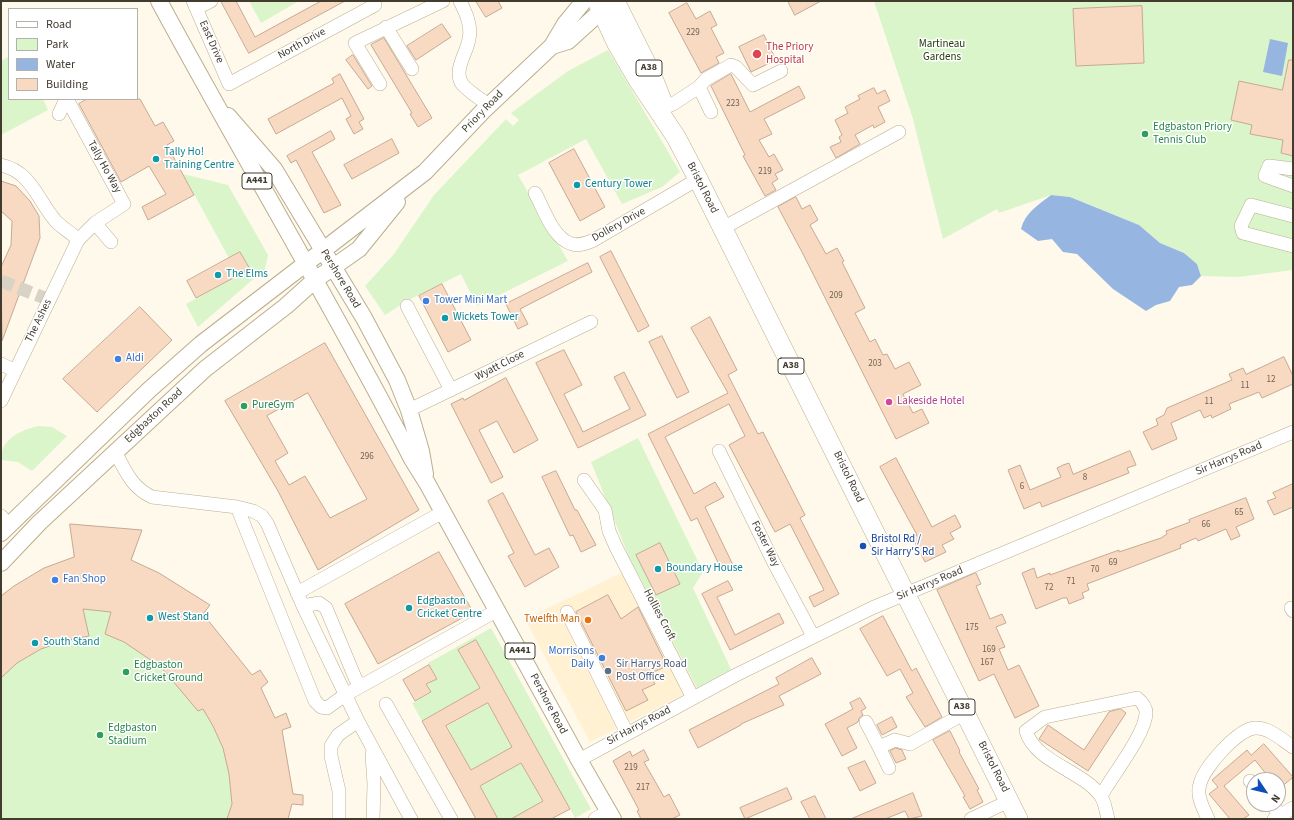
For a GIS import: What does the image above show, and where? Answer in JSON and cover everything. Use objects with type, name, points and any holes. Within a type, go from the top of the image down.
[{"type":"highway","name":"Bristol Road","points":[[607,4],[651,73],[676,137],[784,354],[845,471],[898,597],[965,712],[1018,819]]},
{"type":"highway","name":"Bristol Road","points":[[607,4],[617,44],[638,80],[676,137]]},
{"type":"main road","name":"Pershore Road","points":[[160,1],[211,98],[315,280],[412,460],[427,483],[579,760],[611,815]]},
{"type":"main road","name":"Priory Road","points":[[315,280],[359,249],[416,179],[489,105],[552,46],[565,24],[584,1]]},
{"type":"main road","name":"Priory Road","points":[[552,46],[568,41],[607,4]]},
{"type":"main road","name":"Pershore Road","points":[[211,98],[274,168],[334,268],[393,373],[409,410],[421,451],[427,483]]},
{"type":"main road","name":"Priory Road","points":[[305,263],[416,179]]},
{"type":"main road","name":"Edgbaston Road","points":[[4,525],[201,344],[305,263]]},
{"type":"main road","name":"Edgbaston Road","points":[[1,563],[24,538],[205,369],[286,306],[315,280]]},
{"type":"main road","points":[[99,437],[115,452]]},
{"type":"main road","points":[[4,525],[24,538]]},
{"type":"street","points":[[195,5],[211,1]]},
{"type":"street","points":[[380,84],[355,43],[443,1]]},
{"type":"street","points":[[460,1],[469,21],[470,39],[460,68],[459,76],[462,83],[468,89],[489,105]]},
{"type":"street","name":"North Drive","points":[[229,84],[374,3]]},
{"type":"street","name":"East Drive","points":[[195,5],[229,84]]},
{"type":"street","points":[[386,27],[412,69]]},
{"type":"street","points":[[664,107],[673,104],[699,87],[706,79],[731,65],[736,67],[753,85],[781,71]]},
{"type":"street","points":[[699,87],[711,112]]},
{"type":"street","points":[[59,114],[66,100]]},
{"type":"street","name":"Tally Ho Way","points":[[67,100],[124,204],[95,223]]},
{"type":"street","points":[[722,228],[899,132]]},
{"type":"street","points":[[1,165],[13,167],[32,185],[55,220],[70,231],[78,240]]},
{"type":"street","points":[[1293,169],[1269,166],[1265,176],[1293,186]]},
{"type":"street","name":"Dollery Drive","points":[[535,193],[557,233],[569,242],[574,244],[584,244],[594,240],[698,179]]},
{"type":"street","points":[[1293,216],[1251,204],[1241,226],[1243,233],[1293,246]]},
{"type":"street","points":[[95,223],[112,242]]},
{"type":"street","name":"The Ashes","points":[[1,401],[14,370],[78,240],[95,223]]},
{"type":"street","points":[[407,306],[452,390]]},
{"type":"street","name":"Wyatt Close","points":[[409,410],[591,322]]},
{"type":"street","points":[[1,364],[14,370]]},
{"type":"street","name":"Sir Harrys Road","points":[[579,760],[627,733],[813,636],[898,597],[1293,432]]},
{"type":"street","name":"Foster Way","points":[[719,451],[813,636]]},
{"type":"street","points":[[115,452],[132,482],[140,492],[152,497],[237,507],[253,511],[262,516],[267,523],[344,695],[372,750],[411,819]]},
{"type":"street","points":[[584,480],[606,510],[609,531],[615,545],[697,696]]},
{"type":"street","points":[[237,507],[315,701],[321,707],[327,708],[344,695],[498,610]]},
{"type":"street","points":[[297,592],[384,538],[443,512]]},
{"type":"street","name":"Hollies Croft","points":[[626,559],[638,574],[697,696]]},
{"type":"street","points":[[303,606],[318,603],[326,608],[356,680],[361,686]]},
{"type":"street","points":[[1293,608],[1291,608],[1293,611]]},
{"type":"street","points":[[567,612],[627,733]]},
{"type":"street","points":[[1101,796],[1142,728],[1146,713],[1144,704],[1137,698],[1044,717],[1026,731],[1029,741],[1038,750],[1084,780],[1101,796],[1108,819]]},
{"type":"street","points":[[386,704],[451,819]]},
{"type":"street","points":[[879,747],[895,740],[910,744],[965,712]]},
{"type":"street","points":[[339,819],[339,791],[331,756],[331,746],[338,735],[358,721]]},
{"type":"street","points":[[866,722],[889,768]]},
{"type":"street","points":[[1208,819],[1199,797],[1200,783],[1221,750],[1238,736],[1254,728],[1264,729],[1293,747]]},
{"type":"street","points":[[372,750],[374,784],[373,818]]},
{"type":"street","points":[[971,819],[1010,802]]},
{"type":"street","points":[[1279,818],[1293,808]]},
{"type":"street","points":[[595,819],[611,815]]},
{"type":"shaded area","points":[[634,567],[697,688],[590,742],[525,619]]},
{"type":"green space","points":[[249,1],[299,1],[261,23]]},
{"type":"green space","name":"Edgbaston Priory Tennis Club","points":[[874,1],[1293,1],[1293,270],[1239,277],[1201,276],[1197,264],[1184,253],[1160,243],[1139,225],[1070,197],[1051,195],[999,213],[997,209],[943,239],[913,119]]},
{"type":"green space","points":[[608,50],[680,172],[662,187],[622,204],[586,139],[518,175],[568,261],[477,306],[461,274],[407,301],[385,315],[365,286],[394,254],[434,195],[506,119],[513,126],[519,120],[511,113],[568,71]]},
{"type":"green space","points":[[8,57],[8,100],[43,100],[48,110],[1,135],[1,61]]},
{"type":"green space","points":[[183,174],[228,185],[268,255],[265,269],[198,327],[186,304],[250,269],[240,252],[229,258]]},
{"type":"green space","points":[[38,426],[52,427],[67,436],[32,471],[18,462],[1,460],[4,446],[8,441],[18,433]]},
{"type":"green space","points":[[638,438],[703,572],[693,588],[731,669],[697,688],[629,557],[591,462]]},
{"type":"green space","name":"Edgbaston Cricket Ground","points":[[70,524],[142,530],[132,560],[159,573],[210,605],[203,614],[252,675],[260,670],[268,682],[261,688],[275,718],[286,713],[291,727],[282,730],[293,793],[303,795],[303,805],[292,804],[288,819],[1,819],[1,596],[36,574],[74,557]]},
{"type":"green space","points":[[491,628],[591,809],[575,818],[476,640],[458,650],[480,688],[422,721],[412,703],[431,693],[426,684],[437,679],[428,663]]},
{"type":"green space","points":[[488,703],[512,747],[471,770],[447,726]]},
{"type":"green space","points":[[521,763],[543,801],[511,819],[498,819],[480,786]]},
{"type":"water","points":[[1270,39],[1288,43],[1282,76],[1263,72]]},
{"type":"water","points":[[1051,195],[1070,197],[1139,225],[1160,243],[1184,253],[1197,264],[1201,276],[1192,285],[1179,287],[1170,301],[1156,305],[1146,311],[1113,289],[1077,254],[1063,252],[1052,239],[1038,241],[1021,229],[1029,214]]},
{"type":"building","points":[[221,1],[236,1],[255,37],[321,1],[345,1],[249,53]]},
{"type":"building","points":[[476,1],[498,1],[502,8],[486,17]]},
{"type":"building","points":[[788,1],[821,1],[795,15]]},
{"type":"building","points":[[687,3],[696,19],[710,11],[717,25],[711,28],[724,53],[716,57],[719,63],[701,73],[669,13]]},
{"type":"building","points":[[1142,6],[1144,63],[1076,66],[1073,9]]},
{"type":"building","points":[[442,24],[451,37],[416,60],[407,46]]},
{"type":"building","name":"The Priory Hospital","points":[[764,35],[776,60],[751,72],[739,47]]},
{"type":"building","points":[[384,38],[432,118],[418,127],[410,114],[412,113],[371,45]]},
{"type":"building","points":[[353,55],[372,86],[368,89],[346,60]]},
{"type":"building","points":[[1289,60],[1293,60],[1293,156],[1281,153],[1283,140],[1250,134],[1252,125],[1231,120],[1239,81],[1282,90]]},
{"type":"building","points":[[340,74],[364,119],[359,122],[363,129],[354,134],[346,119],[351,116],[342,98],[276,134],[268,119],[334,83],[332,79]]},
{"type":"building","points":[[731,74],[750,112],[799,86],[805,98],[764,119],[772,134],[759,140],[769,157],[774,154],[783,170],[775,174],[778,179],[772,183],[776,190],[765,196],[743,156],[745,155],[711,86]]},
{"type":"building","points":[[874,88],[877,94],[885,90],[890,101],[878,107],[885,122],[874,128],[873,125],[855,135],[860,144],[836,158],[830,147],[841,142],[839,137],[842,135],[835,120],[848,113],[845,107],[860,99],[858,96]]},
{"type":"building","name":"Tally Ho! Training Centre","points":[[140,99],[155,126],[163,122],[174,141],[167,145],[194,195],[148,220],[142,207],[166,194],[149,166],[121,182],[79,104],[85,100]]},
{"type":"building","points":[[331,131],[335,139],[312,152],[341,205],[324,213],[296,160],[291,163],[287,156]]},
{"type":"building","points":[[392,139],[399,153],[352,179],[344,165]]},
{"type":"building","name":"Century Tower","points":[[574,149],[605,207],[580,221],[549,163]]},
{"type":"building","points":[[1,181],[16,186],[30,201],[39,216],[40,238],[2,341],[1,267],[11,245],[12,221],[1,211]]},
{"type":"building","points":[[796,197],[802,209],[810,205],[818,220],[810,225],[826,254],[837,248],[844,261],[842,262],[865,308],[855,313],[870,342],[875,339],[883,355],[887,354],[895,369],[909,362],[921,385],[903,394],[913,413],[922,409],[929,423],[896,439],[778,207]]},
{"type":"building","points":[[611,251],[649,326],[638,332],[600,257]]},
{"type":"building","name":"The Elms","points":[[240,252],[250,269],[196,298],[187,281]]},
{"type":"building","points":[[588,263],[592,272],[520,309],[528,324],[518,329],[506,304]]},
{"type":"building","name":"Wickets Tower","points":[[442,284],[471,340],[448,352],[419,296]]},
{"type":"building","name":"Aldi","points":[[140,307],[172,340],[97,412],[63,379]]},
{"type":"building","points":[[710,317],[737,370],[728,375],[758,434],[763,432],[805,515],[800,518],[839,594],[814,607],[809,597],[824,590],[790,524],[775,532],[729,445],[745,436],[729,404],[665,437],[694,494],[715,482],[724,497],[705,507],[733,565],[722,571],[697,518],[691,521],[648,434],[728,393],[691,328]]},
{"type":"building","points":[[662,336],[689,392],[677,398],[649,342]]},
{"type":"building","points":[[325,343],[419,510],[318,570],[278,491],[225,401]],"holes":[[[308,393],[367,499],[330,518],[305,476],[289,485],[275,461],[288,453],[267,416]]]},
{"type":"building","points":[[564,350],[582,385],[564,394],[583,432],[630,409],[614,377],[624,372],[646,415],[578,448],[536,363]]},
{"type":"building","points":[[1284,357],[1293,376],[1293,384],[1262,398],[1259,392],[1229,404],[1231,409],[1212,418],[1211,415],[1204,418],[1200,410],[1171,423],[1177,439],[1152,450],[1143,432],[1158,425],[1156,419],[1164,415],[1167,408],[1232,380],[1229,374],[1243,368],[1246,374]]},
{"type":"building","points":[[506,378],[538,440],[514,453],[497,421],[479,430],[503,477],[491,483],[451,404],[463,398],[464,400]]},
{"type":"building","points":[[1130,451],[1136,465],[1127,468],[1129,473],[1042,507],[1040,502],[1024,509],[1008,470],[1020,465],[1030,490],[1061,477],[1057,468],[1063,465],[1069,463],[1073,474]]},
{"type":"building","points":[[896,458],[932,527],[955,515],[961,527],[950,533],[954,539],[942,545],[946,552],[925,562],[912,537],[917,535],[880,467]]},
{"type":"building","points":[[556,471],[575,510],[577,510],[596,545],[581,552],[573,535],[570,536],[542,477]]},
{"type":"building","points":[[1293,484],[1293,507],[1274,515],[1267,501],[1276,498],[1273,493]]},
{"type":"building","points":[[503,493],[535,555],[549,548],[559,567],[525,587],[508,556],[514,553],[488,501]]},
{"type":"building","points":[[1246,498],[1254,519],[1236,527],[1240,536],[1231,540],[1226,529],[1198,541],[1196,538],[1180,545],[1181,548],[1087,584],[1089,590],[1082,593],[1084,598],[1069,604],[1067,598],[1063,598],[1036,609],[1022,573],[1034,568],[1037,578],[1050,573],[1050,575],[1119,550],[1119,552],[1161,538],[1167,534],[1166,531],[1190,522],[1189,520]]},
{"type":"building","points":[[70,524],[142,530],[131,560],[159,573],[210,605],[203,614],[252,675],[260,670],[268,682],[261,688],[275,718],[286,713],[291,727],[282,730],[293,794],[303,795],[303,805],[292,804],[288,819],[227,819],[232,804],[229,774],[223,748],[213,726],[203,709],[198,711],[161,667],[124,642],[105,634],[111,612],[83,609],[89,636],[64,641],[41,649],[17,663],[1,678],[1,596],[14,586],[44,568],[74,557]]},
{"type":"building","name":"Boundary House","points":[[660,543],[680,584],[656,595],[636,555]]},
{"type":"building","name":"Edgbaston Cricket Centre","points":[[439,552],[473,612],[378,664],[345,604]]},
{"type":"building","points":[[976,573],[981,584],[976,586],[990,619],[1002,614],[1006,623],[996,627],[1005,647],[999,649],[1008,670],[1019,665],[1039,706],[1015,718],[994,674],[979,681],[937,590]]},
{"type":"building","points":[[728,581],[733,590],[717,597],[735,635],[779,613],[784,623],[730,650],[702,594]]},
{"type":"building","points":[[608,595],[621,619],[638,607],[667,666],[649,674],[655,684],[642,690],[648,700],[626,711],[576,612]]},
{"type":"building","points":[[883,616],[912,671],[916,668],[942,717],[925,727],[906,697],[913,693],[900,669],[887,676],[860,629]]},
{"type":"building","points":[[476,640],[570,809],[551,819],[511,819],[543,801],[521,763],[480,786],[498,819],[476,819],[422,721],[480,688],[458,650]],"holes":[[[488,703],[512,747],[471,770],[446,726]]]},
{"type":"building","points":[[812,658],[821,674],[779,696],[784,705],[741,724],[698,748],[689,730],[779,684],[776,678]]},
{"type":"building","points":[[429,665],[437,679],[426,684],[431,692],[415,701],[403,680]]},
{"type":"building","points":[[860,698],[866,708],[861,711],[863,715],[859,718],[858,722],[847,728],[857,748],[842,756],[825,724],[853,709],[850,703]]},
{"type":"building","points":[[1121,709],[1126,713],[1088,771],[1039,739],[1048,725],[1084,750],[1109,712]]},
{"type":"building","points":[[892,717],[897,727],[882,735],[877,725]]},
{"type":"building","points":[[950,731],[960,751],[959,752],[979,789],[977,790],[983,802],[970,809],[963,797],[965,796],[933,740]]},
{"type":"building","points":[[1264,744],[1293,777],[1286,783],[1286,772],[1265,772],[1255,760],[1224,786],[1249,815],[1243,819],[1230,819],[1209,794],[1218,787],[1212,780],[1247,750],[1251,755]]},
{"type":"building","points":[[896,748],[902,750],[906,759],[896,763],[890,751]]},
{"type":"building","points":[[644,750],[649,760],[644,762],[664,797],[669,794],[680,815],[672,819],[641,819],[637,811],[639,810],[613,761],[630,751],[632,756]]},
{"type":"building","points":[[865,761],[876,783],[860,791],[848,768]]},
{"type":"building","points":[[787,788],[792,799],[745,819],[740,808]]},
{"type":"building","points":[[913,793],[922,816],[909,819],[905,811],[885,819],[851,819]]},
{"type":"building","points":[[815,796],[826,819],[810,819],[801,802]]},
{"type":"tunnel","points":[[1,281],[50,300]]},
{"type":"place","name":"The Priory Hospital","points":[[757,54]]},
{"type":"place","name":"Edgbaston Priory Tennis Club","points":[[1145,134]]},
{"type":"place","name":"Tally Ho! Training Centre","points":[[156,159]]},
{"type":"place","name":"Century Tower","points":[[577,185]]},
{"type":"place","name":"The Elms","points":[[218,275]]},
{"type":"place","name":"Tower Mini Mart","points":[[426,301]]},
{"type":"place","name":"Wickets Tower","points":[[445,318]]},
{"type":"place","name":"Aldi","points":[[118,359]]},
{"type":"place","name":"Lakeside Hotel","points":[[889,402]]},
{"type":"place","name":"PureGym","points":[[244,406]]},
{"type":"place","name":"Bristol Rd / Sir Harry'S Rd","points":[[863,546]]},
{"type":"place","name":"Boundary House","points":[[658,569]]},
{"type":"place","name":"Fan Shop","points":[[55,580]]},
{"type":"place","name":"Edgbaston Cricket Centre","points":[[409,608]]},
{"type":"place","name":"West Stand","points":[[150,618]]},
{"type":"place","name":"Twelfth Man","points":[[588,620]]},
{"type":"place","name":"South Stand","points":[[35,643]]},
{"type":"place","name":"Morrisons Daily","points":[[602,658]]},
{"type":"place","name":"Sir Harrys Road Post Office","points":[[608,671]]},
{"type":"place","name":"Edgbaston Cricket Ground","points":[[126,672]]},
{"type":"place","name":"Edgbaston Stadium","points":[[100,735]]},
{"type":"park label","name":"Martineau Gardens","points":[[942,51]]}]
